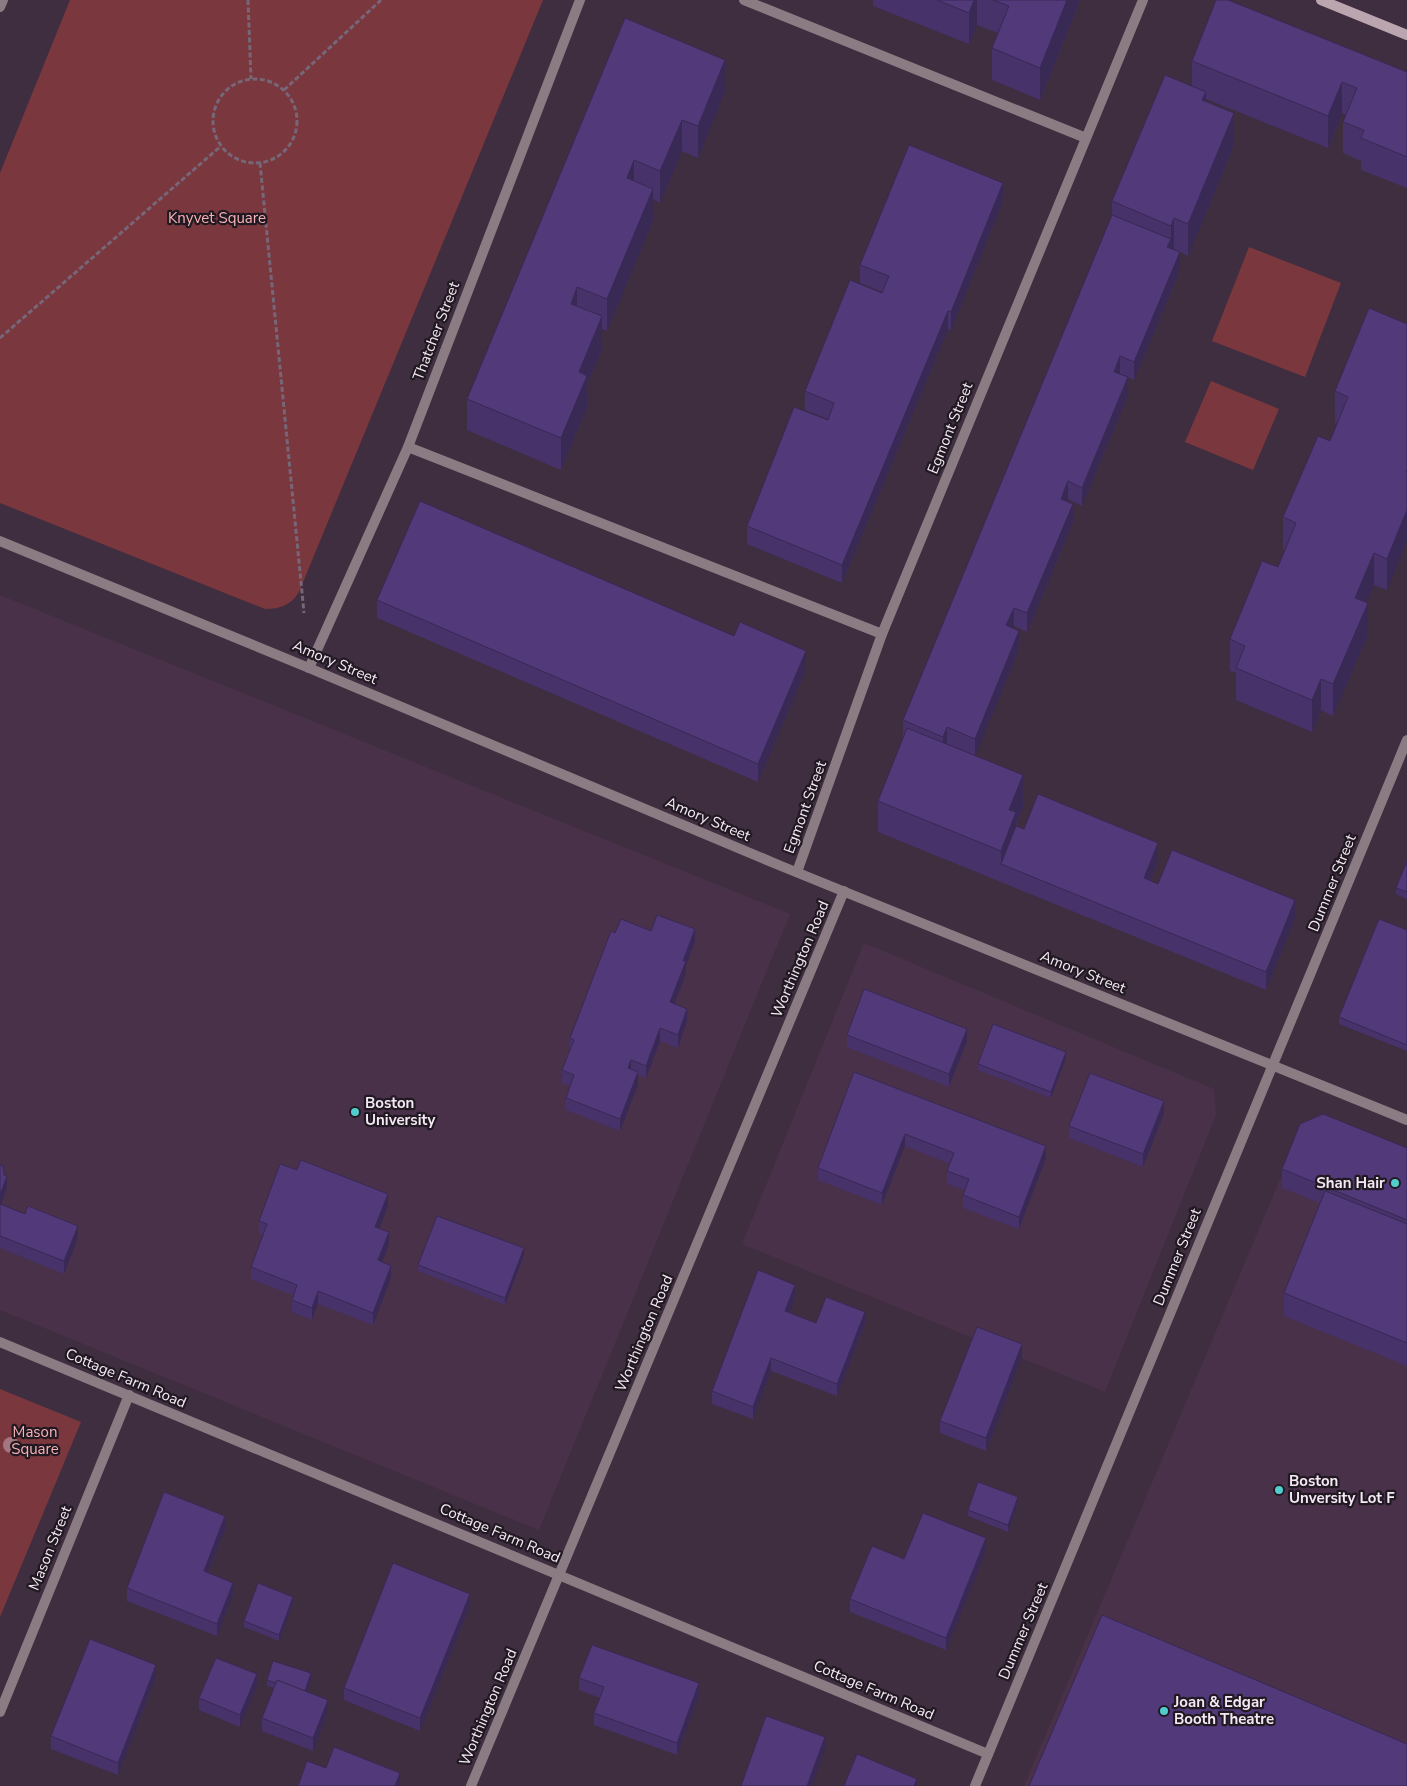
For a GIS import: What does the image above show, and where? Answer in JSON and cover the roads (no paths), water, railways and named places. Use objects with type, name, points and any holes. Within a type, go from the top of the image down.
[{"type":"main road","points":[[1321,0],[1407,35]]},
{"type":"street","points":[[0,7],[3,0]]},
{"type":"street","name":"Thatcher Street","points":[[309,668],[408,447],[580,0]]},
{"type":"street","points":[[744,0],[1086,138]]},
{"type":"street","name":"Egmont Street","points":[[797,872],[882,634],[1143,0]]},
{"type":"street","points":[[408,447],[882,634]]},
{"type":"street","name":"Amory Street","points":[[0,541],[797,872],[1407,1120]]},
{"type":"street","name":"Dummer Street","points":[[975,1786],[1407,740]]},
{"type":"street","name":"Worthington Road","points":[[471,1786],[844,891]]},
{"type":"street","name":"Cottage Farm Road","points":[[0,1342],[988,1754]]},
{"type":"street","name":"Mason Street","points":[[0,1712],[129,1395]]},
{"type":"place","name":"Boston University","points":[[355,1112]]},
{"type":"place","name":"Shan Hair","points":[[1395,1183]]},
{"type":"place","name":"Boston Unversity Lot F","points":[[1279,1490]]},
{"type":"place","name":"Joan & Edgar Booth Theatre","points":[[1164,1711]]},
{"type":"park label","name":"Knyvet Square","points":[[217,218]]},
{"type":"park label","name":"Mason Square","points":[[35,1440]]}]
